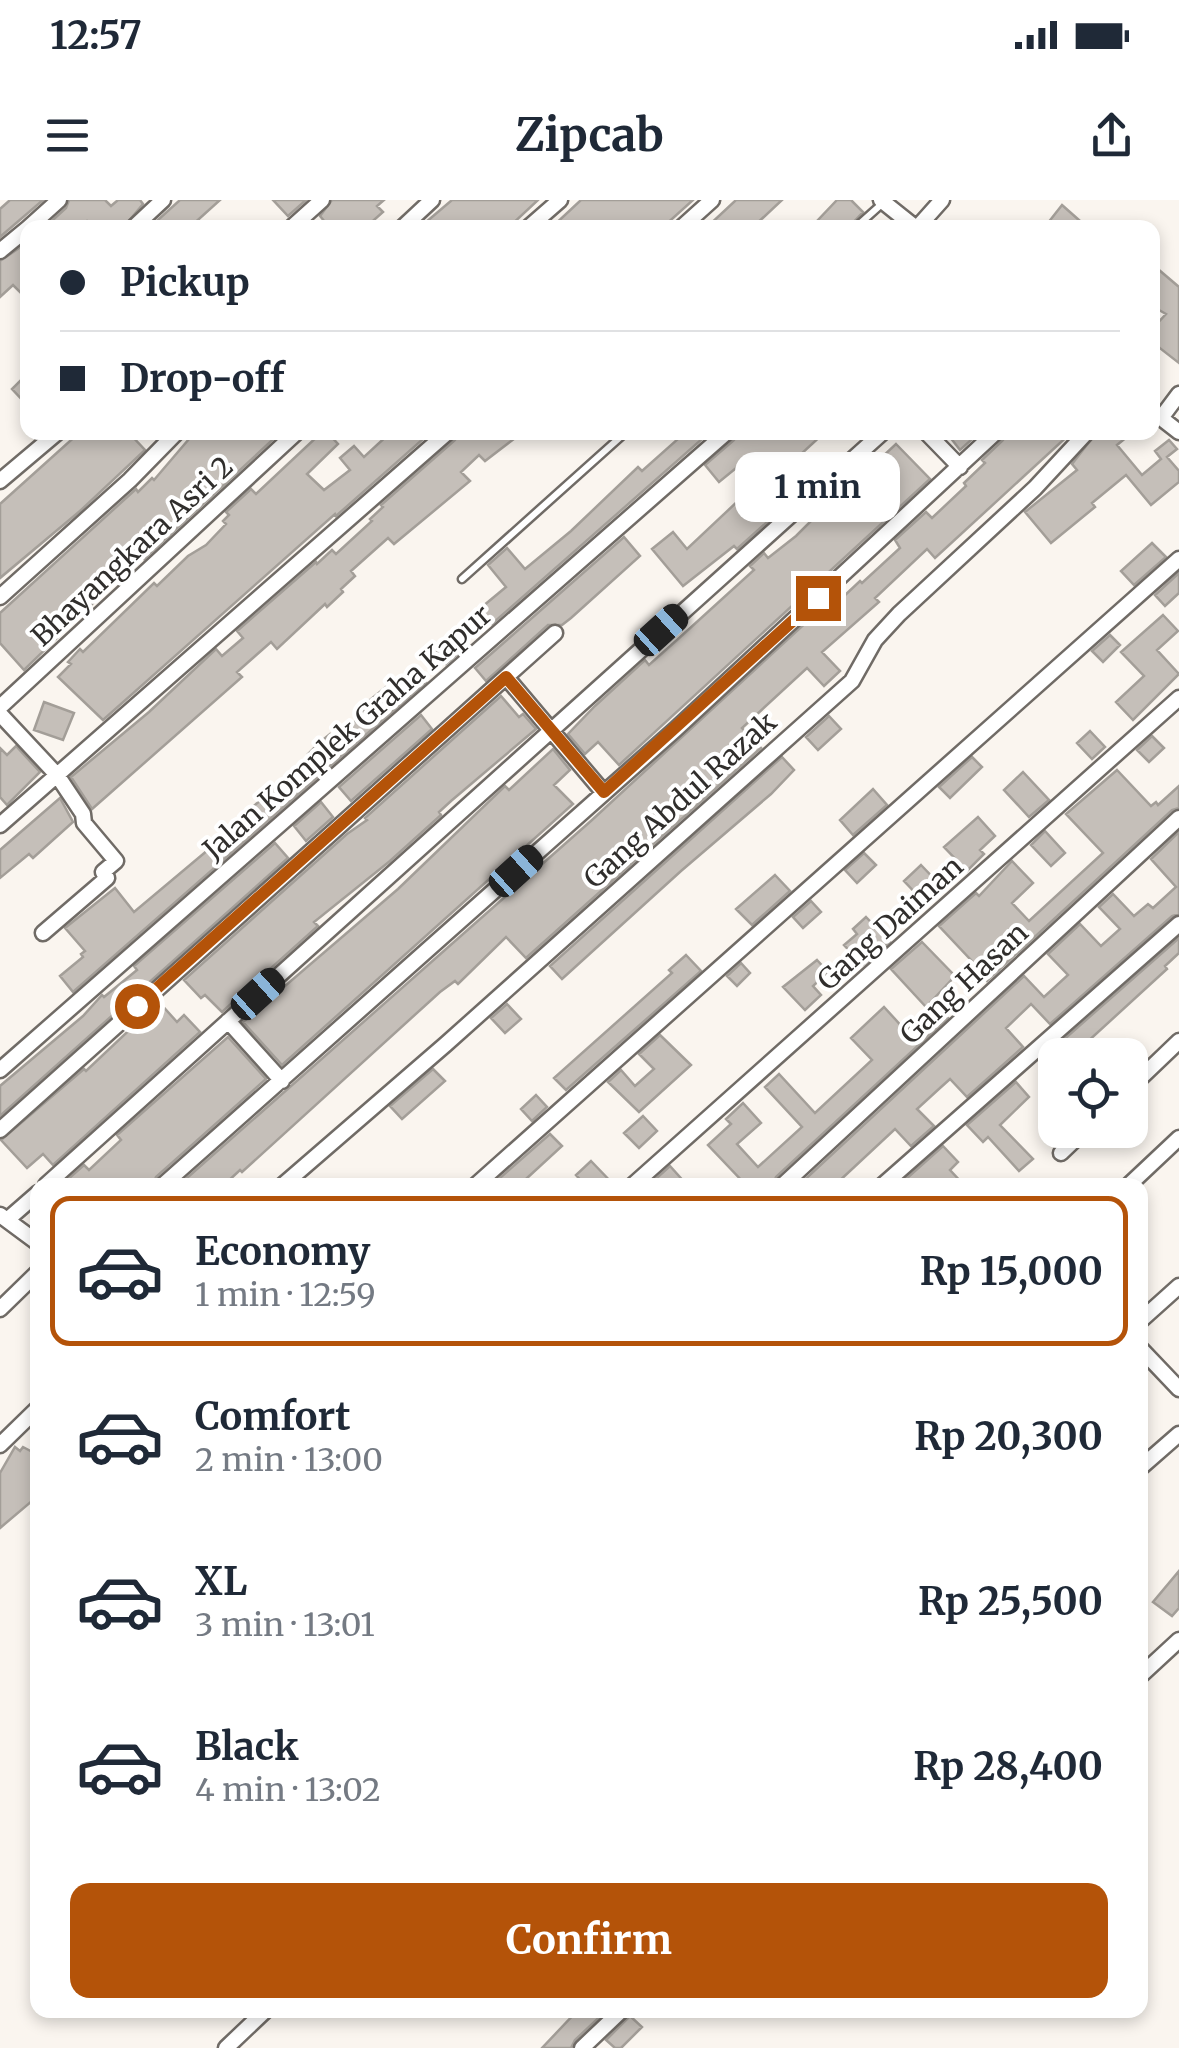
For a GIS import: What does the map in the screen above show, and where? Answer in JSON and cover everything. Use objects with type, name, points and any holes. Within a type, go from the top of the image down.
[{"type":"street","points":[[37,220],[58,200]]},
{"type":"street","points":[[142,220],[163,200]]},
{"type":"street","points":[[300,220],[322,200]]},
{"type":"street","points":[[411,220],[432,200]]},
{"type":"street","points":[[537,220],[560,200]]},
{"type":"street","points":[[690,220],[712,200]]},
{"type":"street","points":[[923,220],[942,200]]},
{"type":"street","points":[[882,201],[906,220]]},
{"type":"street","points":[[0,251],[20,235]]},
{"type":"street","points":[[1160,412],[1179,394]]},
{"type":"street","points":[[0,481],[49,440]]},
{"type":"street","name":"Bhayangkara Asri 2","points":[[0,597],[169,440]]},
{"type":"street","name":"Bhayangkara Asri 2","points":[[0,710],[288,440]]},
{"type":"street","points":[[0,825],[439,440]]},
{"type":"street","name":"Jalan Komplek Graha Kapur","points":[[0,1070],[718,440]]},
{"type":"street","points":[[54,1178],[874,440]]},
{"type":"street","points":[[934,440],[960,467]]},
{"type":"street","points":[[172,1178],[604,792],[988,440]]},
{"type":"street","name":"Gang Abdul Razak","points":[[291,1178],[852,681],[875,640],[899,614],[1035,488],[1080,440]]},
{"type":"street","points":[[484,1178],[1179,558]]},
{"type":"street","points":[[0,1130],[555,633]]},
{"type":"street","points":[[506,677],[604,792]]},
{"type":"street","name":"Gang Daiman","points":[[640,1178],[1179,698]]},
{"type":"street","points":[[0,710],[56,776],[84,814],[84,823],[116,861],[103,872],[107,878],[43,933]]},
{"type":"street","name":"Gang Hasan","points":[[791,1178],[1179,818]]},
{"type":"street","points":[[891,1178],[1179,924]]},
{"type":"street","points":[[228,1021],[282,1081]]},
{"type":"street","points":[[1148,1071],[1179,1042]]},
{"type":"street","points":[[1136,1178],[1179,1138]]},
{"type":"street","points":[[1061,1153],[1066,1148]]},
{"type":"street","points":[[30,1199],[4,1218],[30,1237]]},
{"type":"street","points":[[0,1309],[30,1280]]},
{"type":"street","points":[[1148,1314],[1179,1286]]},
{"type":"street","points":[[1148,1356],[1179,1389]]},
{"type":"street","points":[[0,1445],[30,1416]]},
{"type":"street","points":[[1148,1461],[1179,1434]]},
{"type":"street","points":[[1148,1669],[1179,1640]]},
{"type":"street","points":[[226,2048],[258,2018]]},
{"type":"street","points":[[582,2048],[614,2018]]},
{"type":"lane","points":[[864,220],[882,201]]},
{"type":"lane","points":[[462,579],[617,440]]},
{"type":"building","points":[[10,200],[43,200],[0,237],[0,209]]},
{"type":"building","points":[[69,200],[105,200],[111,206],[118,200],[140,200],[143,204],[130,220],[53,220]]},
{"type":"building","points":[[180,200],[220,200],[198,220],[158,220]]},
{"type":"building","points":[[273,200],[306,200],[288,216]]},
{"type":"building","points":[[332,200],[384,200],[377,206],[383,212],[374,220],[323,220],[320,216]]},
{"type":"building","points":[[452,200],[538,200],[517,220],[428,220]]},
{"type":"building","points":[[581,200],[693,200],[671,220],[560,220]]},
{"type":"building","points":[[736,200],[782,200],[761,220],[715,220]]},
{"type":"building","points":[[837,200],[851,200],[863,212],[856,220],[818,220]]},
{"type":"building","points":[[1062,205],[1079,220],[1050,220]]},
{"type":"building","points":[[20,247],[20,292],[13,285],[0,297],[0,261]]},
{"type":"building","points":[[1160,271],[1179,287],[1179,363],[1160,348],[1160,320],[1166,314],[1160,311]]},
{"type":"building","points":[[20,381],[20,398],[12,389]]},
{"type":"building","points":[[71,440],[136,440],[145,450],[0,578],[0,504]]},
{"type":"building","points":[[188,440],[272,440],[123,574],[24,670],[0,643],[0,613],[136,489],[138,492],[154,480]]},
{"type":"building","points":[[313,440],[334,440],[338,444],[307,474],[324,490],[350,470],[340,458],[354,446],[364,457],[382,440],[422,440],[103,720],[58,677],[71,664],[68,662],[154,583],[157,586],[188,556],[206,545],[226,524],[226,512],[251,489],[256,494]]},
{"type":"building","points":[[455,440],[513,440],[485,461],[479,455],[461,472],[470,481],[394,544],[388,538],[351,571],[355,576],[327,607],[325,604],[277,649],[271,642],[237,672],[242,677],[92,809],[71,777],[216,649],[222,656],[243,638],[237,631],[316,562],[332,550],[336,554],[372,521],[381,505]]},
{"type":"building","points":[[677,440],[701,440],[492,624],[487,618],[461,640],[453,631],[506,587],[488,565],[507,548],[525,569],[638,467],[642,471]]},
{"type":"building","points":[[734,440],[816,440],[787,467],[805,488],[737,549],[734,546],[683,586],[652,549],[673,532],[687,549],[757,483],[741,464],[719,482],[705,465]]},
{"type":"building","points":[[952,440],[971,440],[960,450]]},
{"type":"building","points":[[1003,440],[1063,440],[935,558],[927,549],[875,598],[879,602],[822,652],[840,671],[824,686],[807,668],[742,728],[761,748],[526,958],[506,937],[458,984],[455,981],[440,992],[242,1172],[231,1178],[187,1178],[592,820],[812,617],[822,611],[825,614],[862,583],[900,548],[895,540],[926,512],[932,518],[966,486],[964,483],[985,463],[982,460]]},
{"type":"building","points":[[1091,440],[1123,440],[1117,445],[1142,475],[1161,459],[1155,451],[1169,440],[1177,449],[1167,457],[1179,471],[1179,482],[1151,505],[1126,475],[1051,543],[1025,512],[1077,470],[1072,464]]},
{"type":"building","points":[[896,444],[930,479],[619,765],[598,742],[585,754],[568,734],[595,706],[645,660],[649,665],[677,640],[754,570],[750,566],[764,553],[768,558],[796,536],[859,468],[864,474]]},
{"type":"building","points":[[624,537],[640,556],[571,618],[562,625],[548,625],[486,681],[475,668]]},
{"type":"building","points":[[1152,543],[1166,557],[1134,585],[1121,571]]},
{"type":"building","points":[[1179,573],[1179,593],[1165,606],[1155,595]]},
{"type":"building","points":[[1163,615],[1178,631],[1157,650],[1179,674],[1133,720],[1116,702],[1144,676],[1121,652]]},
{"type":"building","points":[[1110,635],[1120,645],[1103,662],[1092,651]]},
{"type":"building","points":[[448,639],[460,652],[446,664],[434,650]]},
{"type":"building","points":[[415,669],[426,682],[73,992],[60,976],[85,951],[65,928],[115,888],[134,912],[312,759],[308,754],[319,743],[330,734],[334,739],[358,719],[367,707],[365,704]]},
{"type":"building","points":[[501,696],[536,729],[451,801],[390,861],[314,922],[318,926],[222,1012],[205,995],[201,998],[184,980]]},
{"type":"building","points":[[44,702],[74,713],[63,740],[34,730]]},
{"type":"building","points":[[421,715],[432,729],[351,801],[339,787]]},
{"type":"building","points":[[829,716],[841,729],[818,750],[806,737]]},
{"type":"building","points":[[1090,731],[1105,747],[1092,759],[1077,743]]},
{"type":"building","points":[[1152,736],[1164,748],[1149,762],[1137,750]]},
{"type":"building","points":[[16,746],[40,772],[7,805],[0,797],[0,748],[7,755]]},
{"type":"building","points":[[553,749],[570,770],[554,785],[573,804],[282,1065],[243,1022],[398,889],[505,786],[509,790]]},
{"type":"building","points":[[782,757],[794,770],[771,794],[562,979],[550,966]]},
{"type":"building","points":[[972,757],[982,767],[950,798],[939,787]]},
{"type":"building","points":[[1117,770],[1151,806],[1156,802],[1158,805],[1179,786],[1179,808],[1172,810],[987,981],[939,926],[976,893],[979,896],[1012,861],[1033,883],[1012,903],[1029,921],[1103,853],[1066,814]]},
{"type":"building","points":[[1023,772],[1049,800],[1029,817],[1004,790]]},
{"type":"building","points":[[873,789],[887,805],[853,835],[840,820]]},
{"type":"building","points":[[60,798],[73,822],[33,858],[29,854],[0,878],[0,850]]},
{"type":"building","points":[[321,802],[333,817],[306,841],[294,826]]},
{"type":"building","points":[[978,817],[995,836],[967,871],[944,847]]},
{"type":"building","points":[[1045,831],[1065,853],[1051,866],[1031,845]]},
{"type":"building","points":[[1179,832],[1179,914],[1172,916],[1050,1024],[1031,1004],[1006,1028],[1023,1047],[967,1097],[950,1079],[917,1109],[934,1126],[911,1146],[895,1129],[842,1178],[807,1178],[1024,976],[1044,997],[1068,975],[1048,954],[1080,924],[1101,946],[1120,929],[1099,907],[1113,894],[1134,916],[1148,904],[1153,908],[1176,887],[1151,859]]},
{"type":"building","points":[[275,843],[288,858],[0,1116],[0,1086],[83,1016],[102,995],[137,970],[134,966]]},
{"type":"building","points":[[864,853],[876,865],[857,883],[845,870]]},
{"type":"building","points":[[921,865],[942,887],[925,903],[904,881]]},
{"type":"building","points":[[775,875],[790,891],[752,925],[736,909]]},
{"type":"building","points":[[811,901],[821,912],[803,928],[793,917]]},
{"type":"building","points":[[866,917],[890,942],[863,965],[844,945],[857,934],[853,929]]},
{"type":"building","points":[[1179,938],[1179,953],[1165,966],[1167,969],[1092,1038],[1066,1038]]},
{"type":"building","points":[[922,942],[955,976],[926,1007],[891,969]]},
{"type":"building","points":[[686,955],[701,971],[566,1090],[554,1078],[672,973],[669,970]]},
{"type":"building","points":[[817,960],[828,972],[813,986],[821,995],[805,1010],[783,987]]},
{"type":"building","points":[[741,963],[750,973],[737,986],[727,976]]},
{"type":"building","points":[[159,1002],[177,1022],[184,1015],[200,1032],[53,1165],[43,1154],[27,1168],[1,1140],[86,1071]]},
{"type":"building","points":[[507,1004],[521,1019],[505,1033],[491,1018]]},
{"type":"building","points":[[935,1004],[948,1018],[776,1178],[739,1178],[708,1145],[731,1124],[726,1119],[743,1103],[761,1123],[737,1144],[758,1167],[802,1127],[765,1087],[779,1074],[815,1113],[872,1060],[851,1038],[884,1007],[906,1031]]},
{"type":"building","points":[[660,1035],[691,1065],[639,1112],[608,1082],[621,1070],[635,1086],[654,1069],[639,1054]]},
{"type":"building","points":[[228,1037],[266,1079],[156,1178],[69,1178],[84,1165],[89,1170],[121,1140],[117,1135]]},
{"type":"building","points":[[433,1069],[445,1081],[402,1119],[390,1106]]},
{"type":"building","points":[[1016,1082],[1029,1097],[1000,1125],[1033,1159],[1019,1171],[988,1137],[983,1142],[967,1125]]},
{"type":"building","points":[[536,1095],[547,1107],[532,1121],[521,1109]]},
{"type":"building","points":[[643,1116],[657,1131],[639,1148],[624,1133]]},
{"type":"building","points":[[550,1134],[562,1146],[527,1178],[500,1178]]},
{"type":"building","points":[[943,1146],[958,1162],[950,1170],[957,1178],[907,1178]]},
{"type":"building","points":[[591,1161],[607,1178],[579,1178],[576,1175]]},
{"type":"building","points":[[670,1166],[681,1178],[657,1178]]},
{"type":"building","points":[[15,1447],[30,1451],[30,1503],[0,1528],[0,1473]]},
{"type":"building","points":[[1179,1571],[1179,1608],[1172,1616],[1153,1602]]},
{"type":"building","points":[[570,2018],[598,2018],[571,2048],[542,2048]]},
{"type":"building","points":[[628,2018],[642,2027],[621,2048],[606,2040]]},
{"type":"route","points":[[137,1006],[506,677],[604,792],[818,598]]}]
